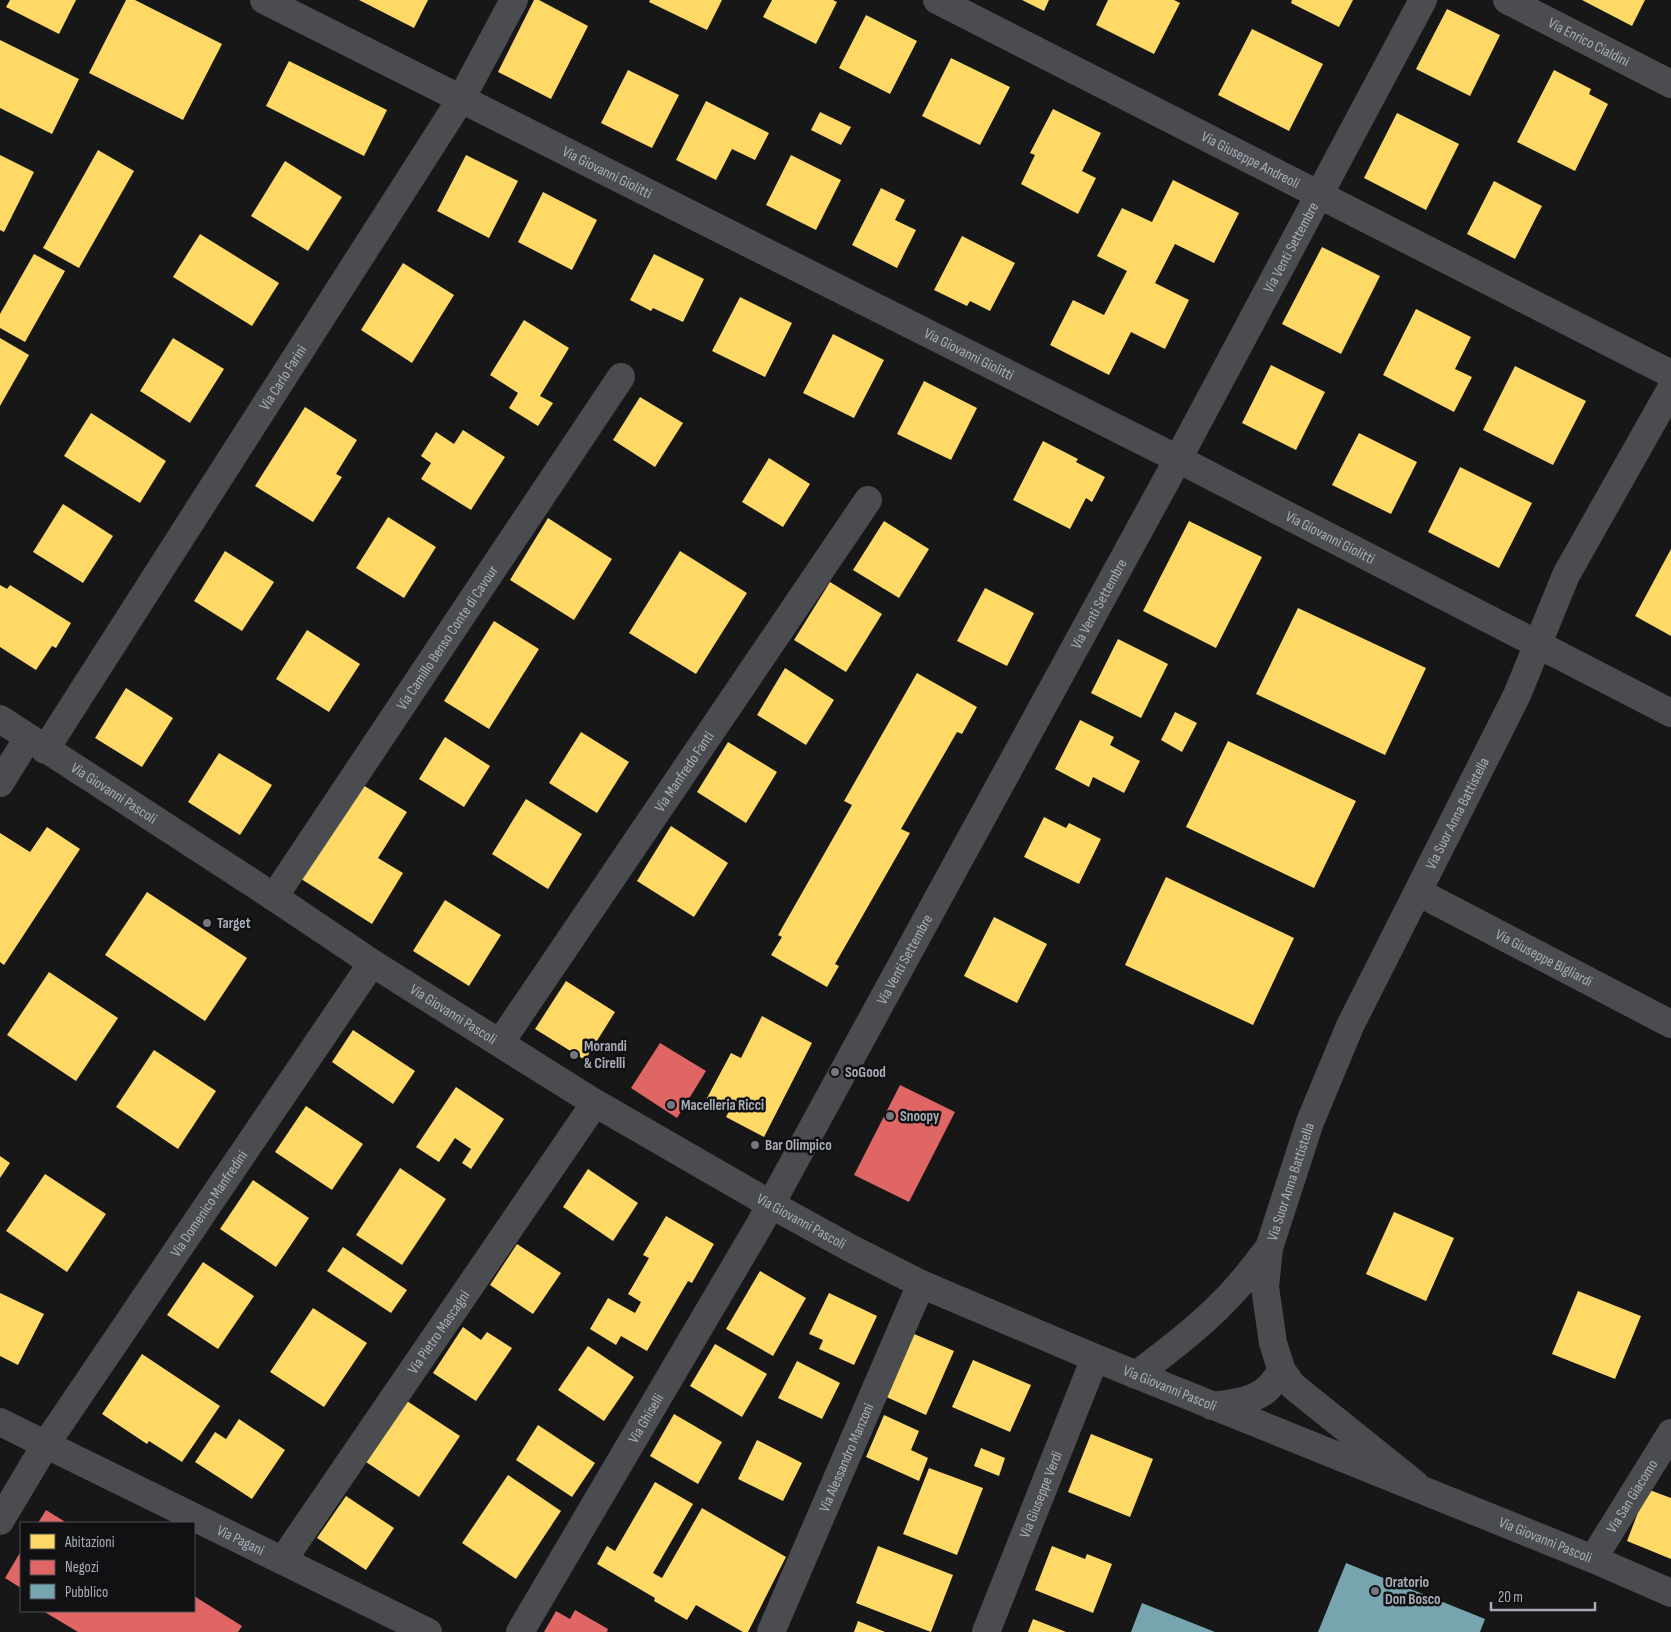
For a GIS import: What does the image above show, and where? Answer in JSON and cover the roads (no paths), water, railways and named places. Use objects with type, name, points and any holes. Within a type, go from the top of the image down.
[{"type":"street","name":"Via Giovanni Giolitti","points":[[264,0],[1178,459],[1671,713]]},
{"type":"street","name":"Via Carlo Farini","points":[[0,783],[37,744],[461,99],[514,0]]},
{"type":"street","name":"Via Giuseppe Andreoli","points":[[937,0],[1671,374]]},
{"type":"street","name":"Via Venti Settembre","points":[[770,1204],[1178,459],[1422,0]]},
{"type":"street","name":"Via Enrico Cialdini","points":[[1507,0],[1671,84]]},
{"type":"street","name":"Via Camillo Benso Conte di Cavour","points":[[274,897],[621,377]]},
{"type":"street","name":"Via Suor Anna Battistella","points":[[1269,1248],[1310,1122],[1343,1043],[1517,695],[1566,575],[1671,389]]},
{"type":"street","name":"Via Manfredo Fanti","points":[[500,1042],[868,500]]},
{"type":"street","name":"Via Giovanni Pascoli","points":[[0,719],[372,963],[595,1103],[852,1249],[920,1284],[1136,1376],[1423,1490],[1671,1593]]},
{"type":"street","name":"Via Giuseppe Bigliardi","points":[[1418,892],[1671,1024]]},
{"type":"street","name":"Via Domenico Manfredini","points":[[0,1521],[46,1444],[372,963]]},
{"type":"street","name":"Via Pietro Mascagni","points":[[283,1560],[595,1103]]},
{"type":"street","name":"Via Ghiselli","points":[[520,1632],[770,1204]]},
{"type":"street","points":[[1269,1248],[1265,1287],[1267,1313],[1273,1343],[1282,1371],[1293,1386],[1423,1490]]},
{"type":"street","points":[[1136,1376],[1183,1340],[1218,1307],[1240,1285],[1269,1248]]},
{"type":"street","name":"Via Alessandro Manzoni","points":[[771,1632],[920,1284]]},
{"type":"street","name":"Via Giuseppe Verdi","points":[[986,1632],[1095,1358]]},
{"type":"street","points":[[1212,1406],[1254,1397],[1266,1390],[1282,1371]]},
{"type":"street","name":"Via Pagani","points":[[0,1422],[428,1632]]},
{"type":"street","name":"Via San Giacomo","points":[[1593,1559],[1671,1433]]},
{"type":"place","name":"Target","points":[[207,923]]},
{"type":"place","name":"Morandi & Cirelli","points":[[574,1055]]},
{"type":"place","name":"SoGood","points":[[835,1072]]},
{"type":"place","name":"Macelleria Ricci","points":[[671,1105]]},
{"type":"place","name":"Snoopy","points":[[890,1116]]},
{"type":"place","name":"Bar Olimpico","points":[[755,1145]]},
{"type":"place","name":"Oratorio Don Bosco","points":[[1375,1591]]}]
